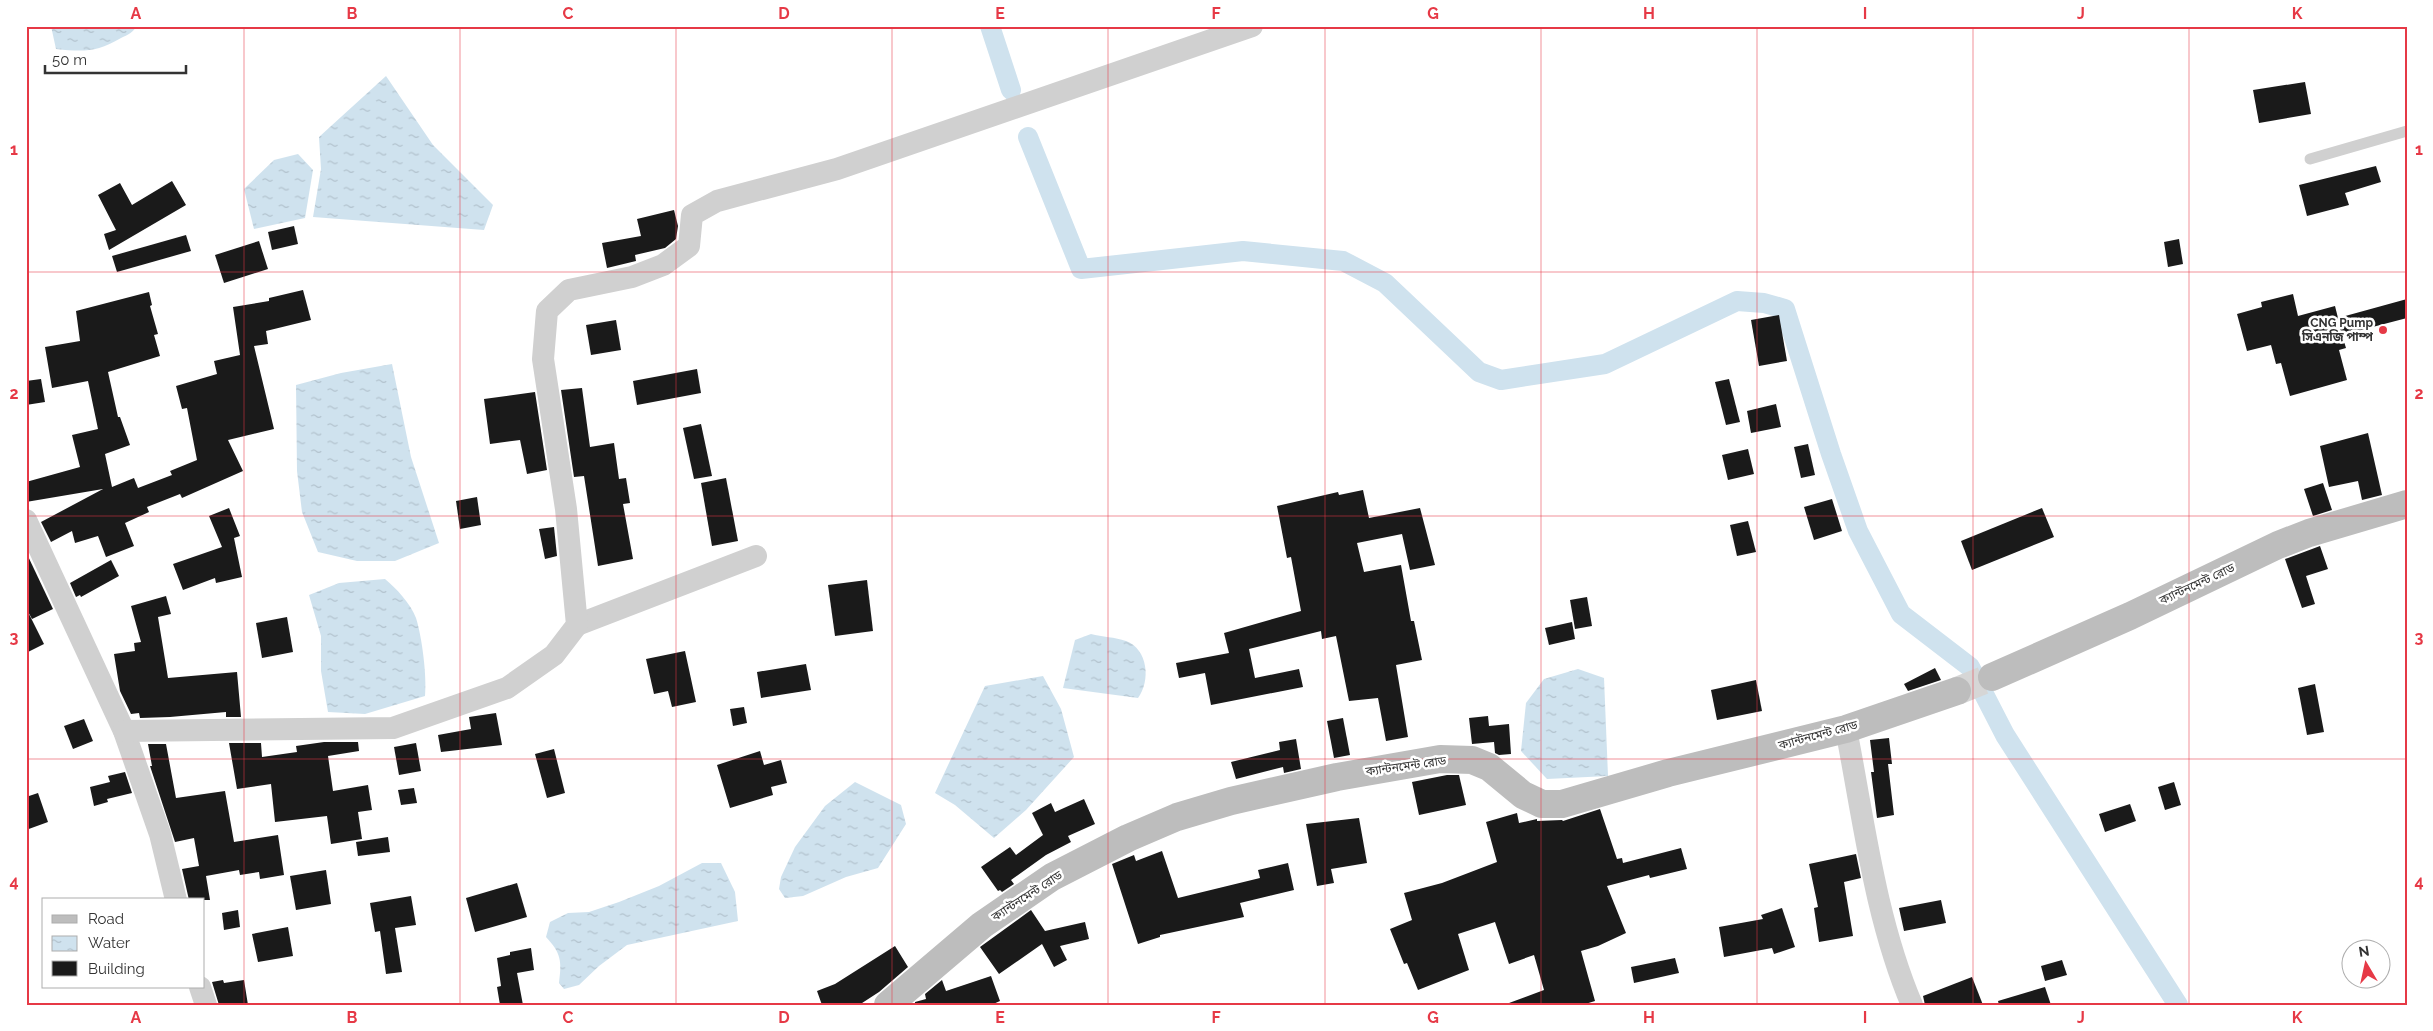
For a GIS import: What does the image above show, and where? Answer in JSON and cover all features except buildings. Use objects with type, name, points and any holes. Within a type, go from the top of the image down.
[{"type":"main road","name":"ক্যান্টনমেন্ট রোড","points":[[1992,677],[2130,616],[2278,545],[2309,533],[2407,504]]},
{"type":"main road","name":"ক্যান্টনমেন্ট রোড","points":[[888,1005],[982,925],[1052,878],[1128,838],[1178,817],[1231,801],[1336,777],[1440,759],[1472,760],[1489,767],[1523,795],[1542,804],[1562,804],[1668,773],[1846,729],[1957,691]]},
{"type":"street","points":[[577,625],[566,509],[543,359],[547,311],[569,290],[632,277],[663,265],[688,246],[692,215],[717,201],[837,169],[1252,26]]},
{"type":"street","points":[[26,520],[124,731],[160,834],[176,898]]},
{"type":"street","points":[[124,731],[393,728],[507,688],[554,655],[577,625],[756,556]]},
{"type":"street","points":[[1846,729],[1884,923],[1895,966],[1912,1005]]},
{"type":"street","points":[[200,988],[206,1005]]},
{"type":"lane","points":[[2310,159],[2407,131]]},
{"type":"water","points":[[51,26],[137,26],[130,33],[105,46],[75,51],[56,49]]},
{"type":"water","points":[[386,76],[433,145],[493,205],[484,230],[313,217],[321,169],[319,137]]},
{"type":"water","points":[[298,154],[313,170],[305,218],[254,229],[244,189],[274,160]]},
{"type":"water","points":[[392,364],[411,457],[439,543],[395,561],[357,561],[318,552],[302,512],[297,471],[296,385],[341,373]]},
{"type":"water","points":[[385,579],[411,607],[416,618],[424,657],[425,696],[365,714],[328,712],[321,671],[321,636],[309,595],[339,583]]},
{"type":"water","points":[[1091,634],[1126,641],[1139,651],[1143,658],[1146,675],[1145,683],[1138,698],[1063,688],[1075,640]]},
{"type":"water","points":[[1578,669],[1604,678],[1608,776],[1547,779],[1521,751],[1526,703],[1544,679]]},
{"type":"water","points":[[1043,676],[1061,709],[1074,757],[1026,810],[994,838],[955,805],[935,793],[985,686]]},
{"type":"water","points":[[855,782],[901,805],[906,824],[878,868],[846,877],[803,896],[785,898],[779,889],[781,877],[795,847],[825,806]]},
{"type":"water","points":[[702,863],[721,863],[735,892],[738,921],[627,945],[599,966],[579,985],[564,989],[559,983],[559,958],[555,948],[546,937],[550,922],[568,913],[589,912],[619,902],[659,886]]},
{"type":"waterway","points":[[990,26],[1011,90]]},
{"type":"waterway","points":[[1028,137],[1081,269],[1243,251],[1343,261],[1385,283],[1479,372],[1501,380],[1605,364],[1737,301],[1764,303],[1785,309],[1831,454],[1858,531],[1901,614],[1970,667],[2005,735],[2178,1005]]},
{"type":"tunnel","points":[[1957,691],[1992,677]]},
{"type":"place","name":"CNG Pump সিএনজি পাম্প","points":[[2383,330]]}]
